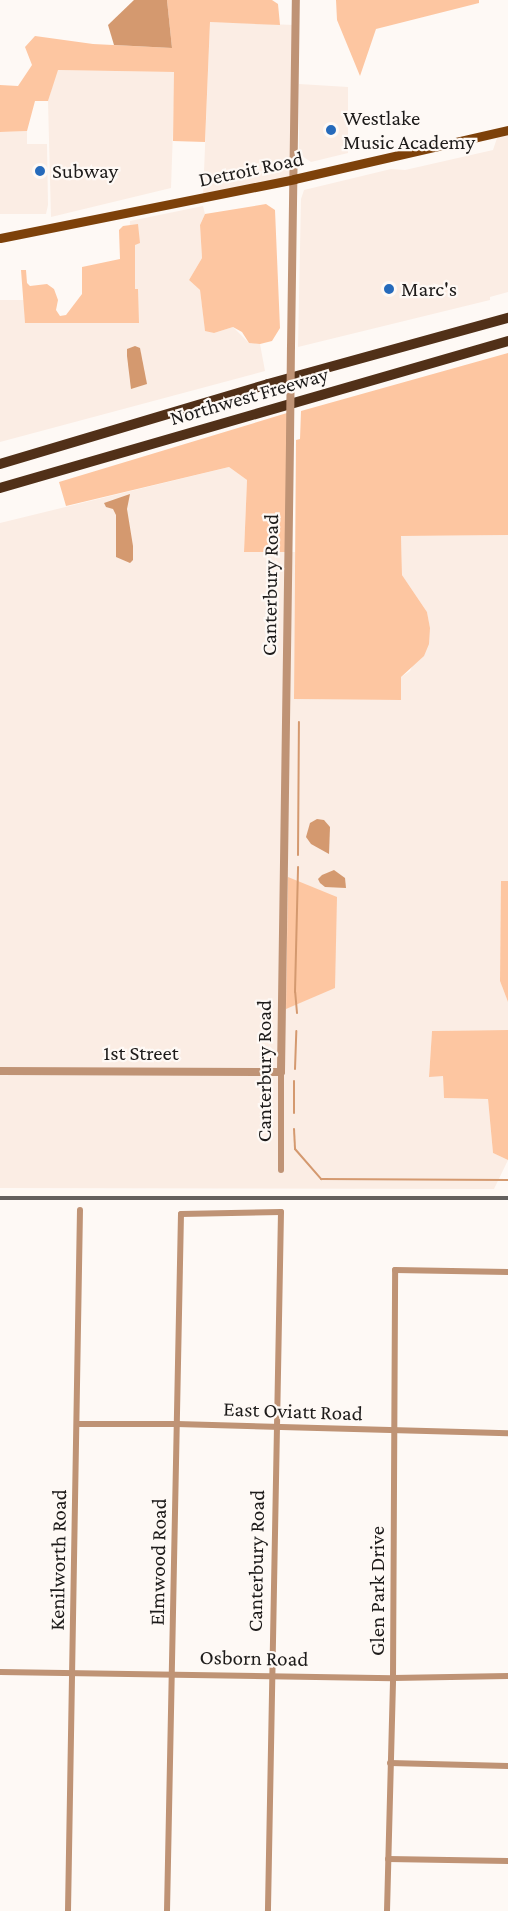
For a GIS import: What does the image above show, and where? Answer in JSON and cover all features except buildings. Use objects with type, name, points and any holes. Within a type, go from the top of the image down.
[{"type":"highway","name":"Northwest Freeway","points":[[0,464],[268,384],[508,318]]},
{"type":"highway","name":"Northwest Freeway","points":[[0,488],[508,341]]},
{"type":"main road","name":"Detroit Road","points":[[0,238],[294,179],[508,130]]},
{"type":"street","name":"Canterbury Road","points":[[281,1170],[296,0]]},
{"type":"street","name":"1st Street","points":[[0,1071],[281,1072]]},
{"type":"street","name":"Kenilworth Road","points":[[68,1911],[80,1210]]},
{"type":"street","name":"Canterbury Road","points":[[268,1911],[281,1212]]},
{"type":"street","name":"Elmwood Road","points":[[167,1911],[181,1214],[281,1212]]},
{"type":"street","name":"Glen Park Drive","points":[[387,1911],[393,1678],[395,1270],[508,1272]]},
{"type":"street","name":"East Oviatt Road","points":[[77,1424],[177,1424],[395,1432],[508,1433]]},
{"type":"street","name":"Osborn Road","points":[[0,1672],[393,1678],[508,1676]]},
{"type":"street","points":[[390,1763],[508,1766]]},
{"type":"street","points":[[388,1859],[508,1861]]},
{"type":"shaded area","points":[[134,0],[167,0],[172,48],[114,45],[108,25]]},
{"type":"shaded area","points":[[167,0],[272,0],[278,4],[280,25],[210,22],[205,142],[173,141],[174,72],[58,70],[48,101],[35,101],[27,131],[0,132],[0,85],[18,86],[32,65],[25,47],[35,36],[93,44],[172,48]]},
{"type":"shaded area","points":[[336,0],[479,0],[479,3],[376,29],[360,76],[337,20]]},
{"type":"shaded area","points":[[210,22],[295,25],[294,179],[203,197]]},
{"type":"shaded area","points":[[57,70],[175,72],[171,188],[51,217],[48,101]]},
{"type":"shaded area","points":[[299,84],[348,87],[348,153],[311,162],[299,154]]},
{"type":"shaded area","points":[[27,131],[27,144],[47,144],[48,205],[46,214],[0,214],[0,132]]},
{"type":"shaded area","points":[[508,135],[508,292],[490,297],[490,300],[298,347],[301,199],[304,190],[391,169],[405,170],[493,150],[497,138]]},
{"type":"shaded area","points":[[266,204],[275,210],[280,328],[272,341],[260,344],[249,343],[242,332],[233,327],[214,333],[205,331],[200,290],[189,280],[202,258],[200,225],[205,214]]},
{"type":"shaded area","points":[[203,206],[205,214],[200,225],[202,258],[189,280],[200,290],[205,330],[214,333],[233,327],[249,343],[260,344],[265,371],[0,442],[0,300],[24,300],[25,323],[126,323],[130,221]]},
{"type":"shaded area","points":[[138,224],[140,243],[135,245],[135,289],[138,289],[139,323],[25,323],[21,270],[26,270],[27,283],[30,286],[47,284],[54,289],[58,300],[56,310],[60,316],[66,315],[82,294],[82,267],[120,259],[119,230],[123,226]]},
{"type":"shaded area","points":[[135,346],[140,348],[147,384],[131,389],[127,349]]},
{"type":"shaded area","points":[[508,353],[508,535],[401,536],[402,575],[427,612],[430,628],[429,644],[424,656],[401,677],[401,700],[294,699],[296,440],[300,439],[301,411]]},
{"type":"shaded area","points":[[287,413],[287,552],[244,552],[247,480],[229,467],[66,506],[59,482]]},
{"type":"shaded area","points":[[229,467],[247,480],[244,552],[295,552],[294,699],[401,700],[401,677],[410,671],[430,629],[427,612],[402,575],[401,536],[508,535],[508,881],[502,881],[500,981],[508,1002],[508,1030],[432,1031],[429,1076],[443,1075],[444,1098],[488,1099],[493,1153],[508,1160],[494,1189],[0,1188],[0,523]]},
{"type":"shaded area","points":[[130,494],[127,509],[133,560],[130,563],[116,557],[116,515],[113,509],[106,507],[104,503]]},
{"type":"shaded area","points":[[317,819],[324,820],[330,827],[329,854],[311,844],[306,837],[310,823]]},
{"type":"shaded area","points":[[334,870],[345,878],[346,888],[325,887],[320,883],[318,879],[322,875]]},
{"type":"shaded area","points":[[288,877],[337,897],[335,988],[286,1009]]},
{"type":"shaded area","points":[[501,881],[508,881],[508,1002],[500,981]]},
{"type":"shaded area","points":[[508,1030],[508,1160],[493,1153],[488,1099],[444,1098],[443,1076],[429,1077],[432,1031]]},
{"type":"waterway","points":[[298,855],[299,722]]},
{"type":"waterway","points":[[297,1013],[295,992],[298,867]]},
{"type":"waterway","points":[[295,1069],[296,1031]]},
{"type":"waterway","points":[[294,1081],[294,1113]]},
{"type":"waterway","points":[[294,1129],[295,1149],[321,1179],[508,1180]]},
{"type":"railway","points":[[0,1198],[508,1198]]},
{"type":"place","name":"Westlake Music Academy","points":[[331,130]]},
{"type":"place","name":"Subway","points":[[40,171]]},
{"type":"place","name":"Marc's","points":[[389,289]]}]
